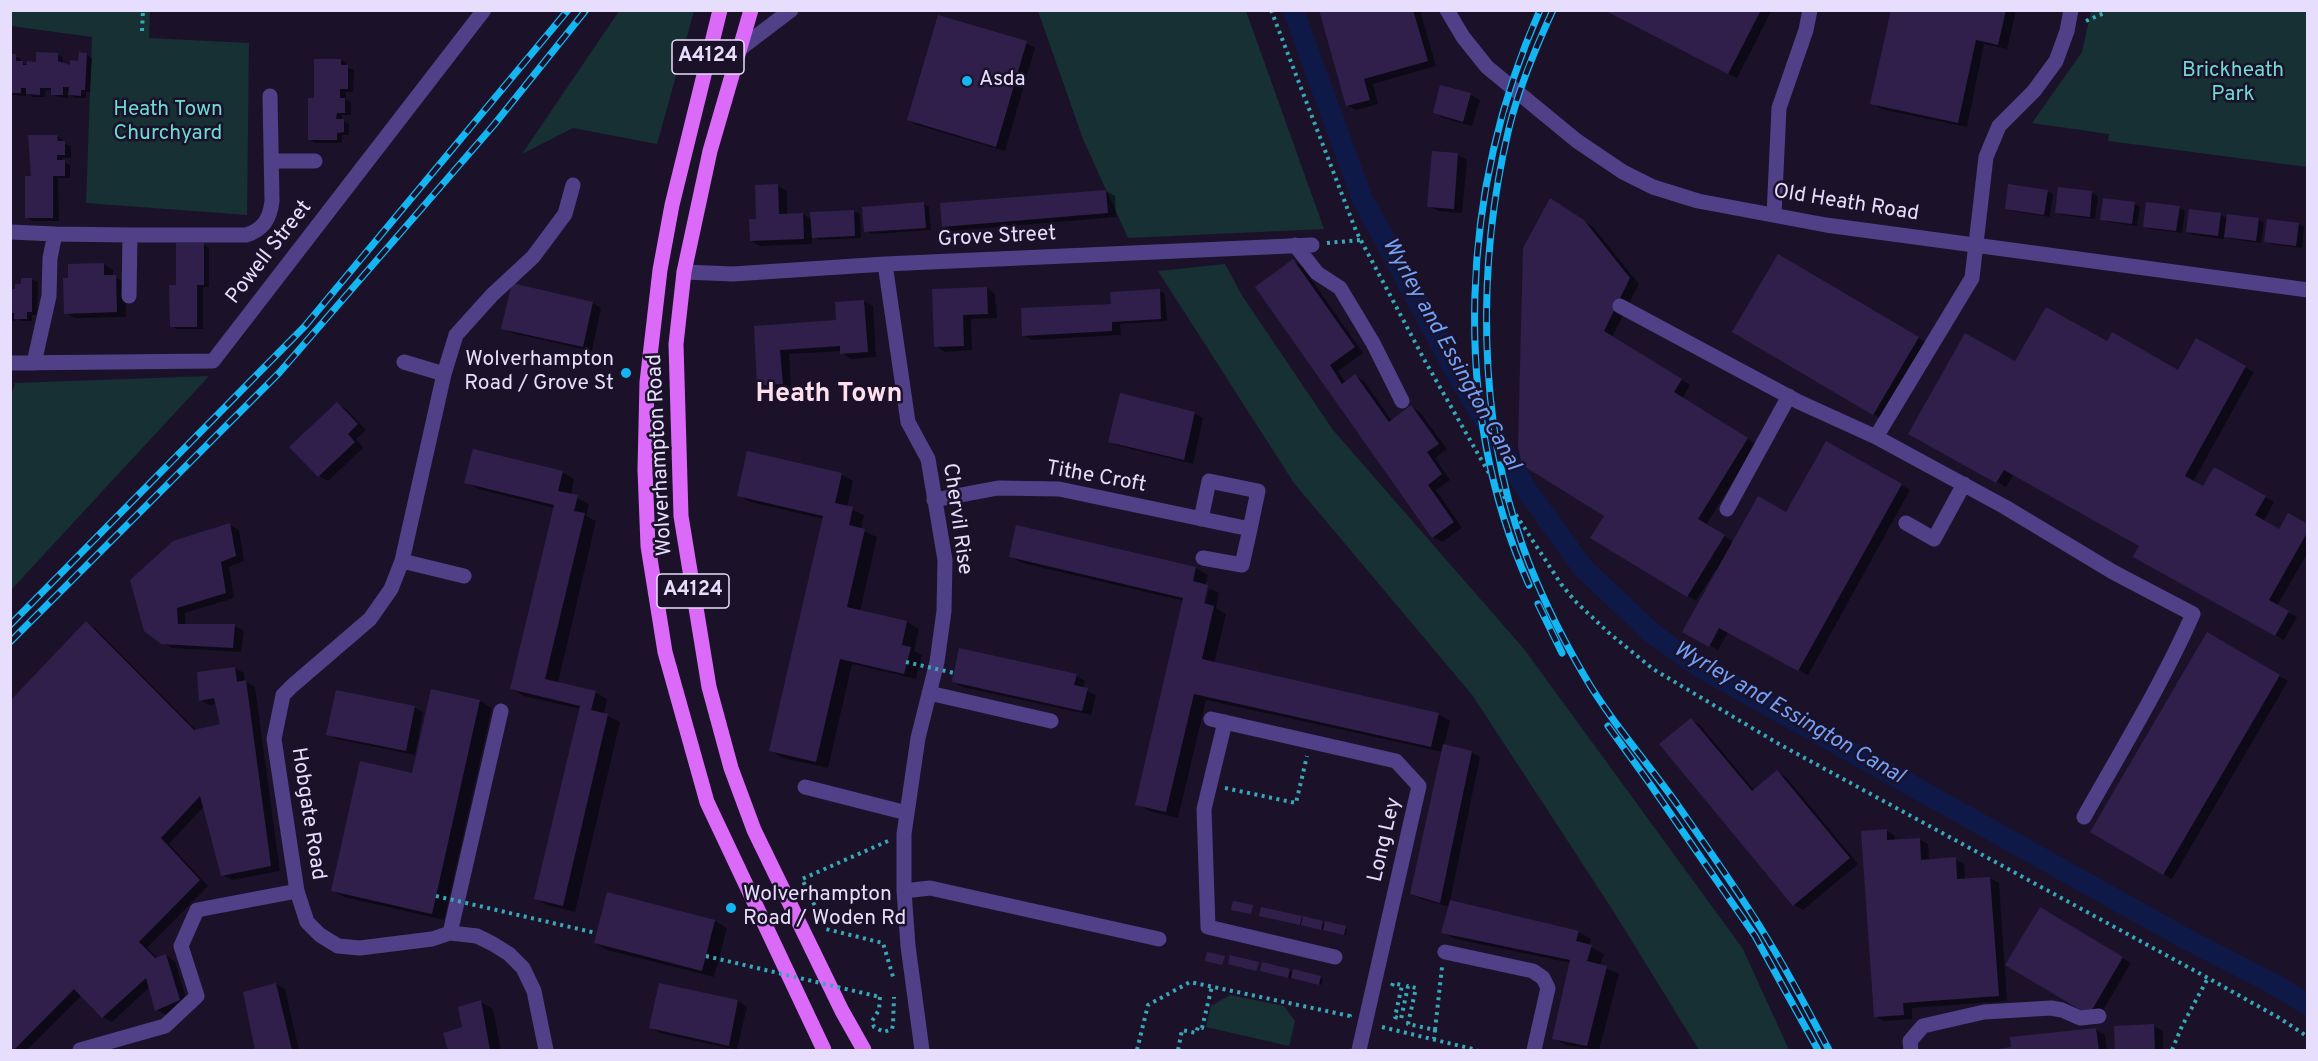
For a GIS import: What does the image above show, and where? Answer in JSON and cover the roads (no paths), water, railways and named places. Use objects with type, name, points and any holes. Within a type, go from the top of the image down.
[{"type":"main road","name":"Wolverhampton Road","points":[[720,10],[672,205],[660,270],[647,382],[645,470],[648,546],[665,652],[707,802],[824,1050]]},
{"type":"main road","name":"Wolverhampton Road","points":[[751,10],[711,151],[684,272],[676,344],[681,516],[709,687],[731,768],[754,830],[842,1011],[864,1050]]},
{"type":"main road","points":[[660,270],[684,272]]},
{"type":"street","name":"Powell Street","points":[[10,363],[213,361],[484,10]]},
{"type":"street","points":[[741,48],[791,10]]},
{"type":"street","name":"Old Heath Road","points":[[1447,10],[1463,37],[1487,67],[1577,141],[1623,172],[1653,187],[1698,201],[1826,225],[2307,290]]},
{"type":"street","points":[[1774,215],[1779,108],[1806,30],[1810,10]]},
{"type":"street","points":[[1876,437],[1972,278],[1986,157],[1999,126],[2034,91],[2056,61],[2067,31],[2071,10]]},
{"type":"street","points":[[10,232],[246,235],[255,232],[265,224],[271,209],[270,96]]},
{"type":"street","points":[[272,161],[315,161]]},
{"type":"street","name":"Hobgate Road","points":[[546,1050],[534,992],[523,968],[494,944],[477,936],[450,933],[432,939],[360,948],[338,946],[320,935],[307,922],[297,891],[274,739],[283,695],[370,619],[391,588],[402,561],[444,374],[456,335],[492,295],[533,256],[565,214],[573,185]]},
{"type":"street","points":[[34,363],[49,296],[50,258],[55,234]]},
{"type":"street","points":[[129,296],[130,235]]},
{"type":"street","points":[[1295,245],[1317,273],[1340,288],[1373,343],[1402,401]]},
{"type":"street","name":"Grove Street","points":[[684,272],[733,274],[885,264],[1312,245]]},
{"type":"street","name":"Chervil Rise","points":[[885,264],[908,422],[928,459],[945,560],[944,611],[937,662],[918,738],[904,834],[904,891],[914,1001],[922,1050]]},
{"type":"street","points":[[1620,306],[1789,396],[1876,437],[1964,484],[2113,572],[2193,614],[2144,710],[2084,817]]},
{"type":"street","points":[[404,362],[444,374]]},
{"type":"street","points":[[1727,508],[1789,396]]},
{"type":"street","points":[[1203,558],[1242,565],[1258,491],[1209,481],[1208,521]]},
{"type":"street","points":[[1906,523],[1934,539],[1964,484]]},
{"type":"street","name":"Tithe Croft","points":[[934,500],[998,488],[1059,489],[1250,529]]},
{"type":"street","points":[[402,561],[464,576]]},
{"type":"street","points":[[929,693],[1051,721]]},
{"type":"street","points":[[450,933],[501,711]]},
{"type":"street","name":"Long Ley","points":[[1335,957],[1208,927],[1204,809],[1210,785],[1218,720],[1395,761],[1419,786],[1359,1050]]},
{"type":"street","points":[[805,787],[907,813]]},
{"type":"street","points":[[904,891],[930,888],[1159,939]]},
{"type":"street","points":[[80,1050],[165,1026],[197,996],[181,946],[197,909],[297,891]]},
{"type":"street","points":[[1445,952],[1533,971],[1543,978],[1548,988],[1534,1050]]},
{"type":"street","points":[[1911,1050],[1910,1041],[1923,1026],[1984,1012],[2051,1008],[2080,1018],[2099,1016]]},
{"type":"waterway","name":"Wyrley and Essington Canal","points":[[1293,10],[1362,198],[1462,383],[1526,489],[1583,568],[1653,634],[1698,666],[2308,1005]]},
{"type":"railway","points":[[10,625],[305,326],[568,10]]},
{"type":"railway","points":[[10,642],[279,373],[493,126],[586,10]]},
{"type":"railway","points":[[1529,585],[1503,516],[1486,444],[1476,371],[1475,297],[1481,223],[1494,150],[1514,78],[1540,10]]},
{"type":"railway","points":[[1553,10],[1528,68],[1513,113],[1491,231],[1487,285],[1490,393],[1497,446],[1508,497],[1536,581],[1585,677],[1618,727],[1679,807],[1749,910],[1786,971],[1829,1050]]},
{"type":"railway","points":[[1538,604],[1562,653]]},
{"type":"railway","points":[[1608,726],[1755,936],[1818,1050]]},
{"type":"place","name":"Asda","points":[[967,81]]},
{"type":"place","name":"Wolverhampton Road / Grove St","points":[[626,373]]},
{"type":"place","name":"Wolverhampton Road / Woden Rd","points":[[731,908]]},
{"type":"district","name":"Heath Town","points":[[829,396]]},
{"type":"park label","name":"Brickheath Park","points":[[2233,84]]},
{"type":"park label","name":"Heath Town Churchyard","points":[[168,123]]}]
